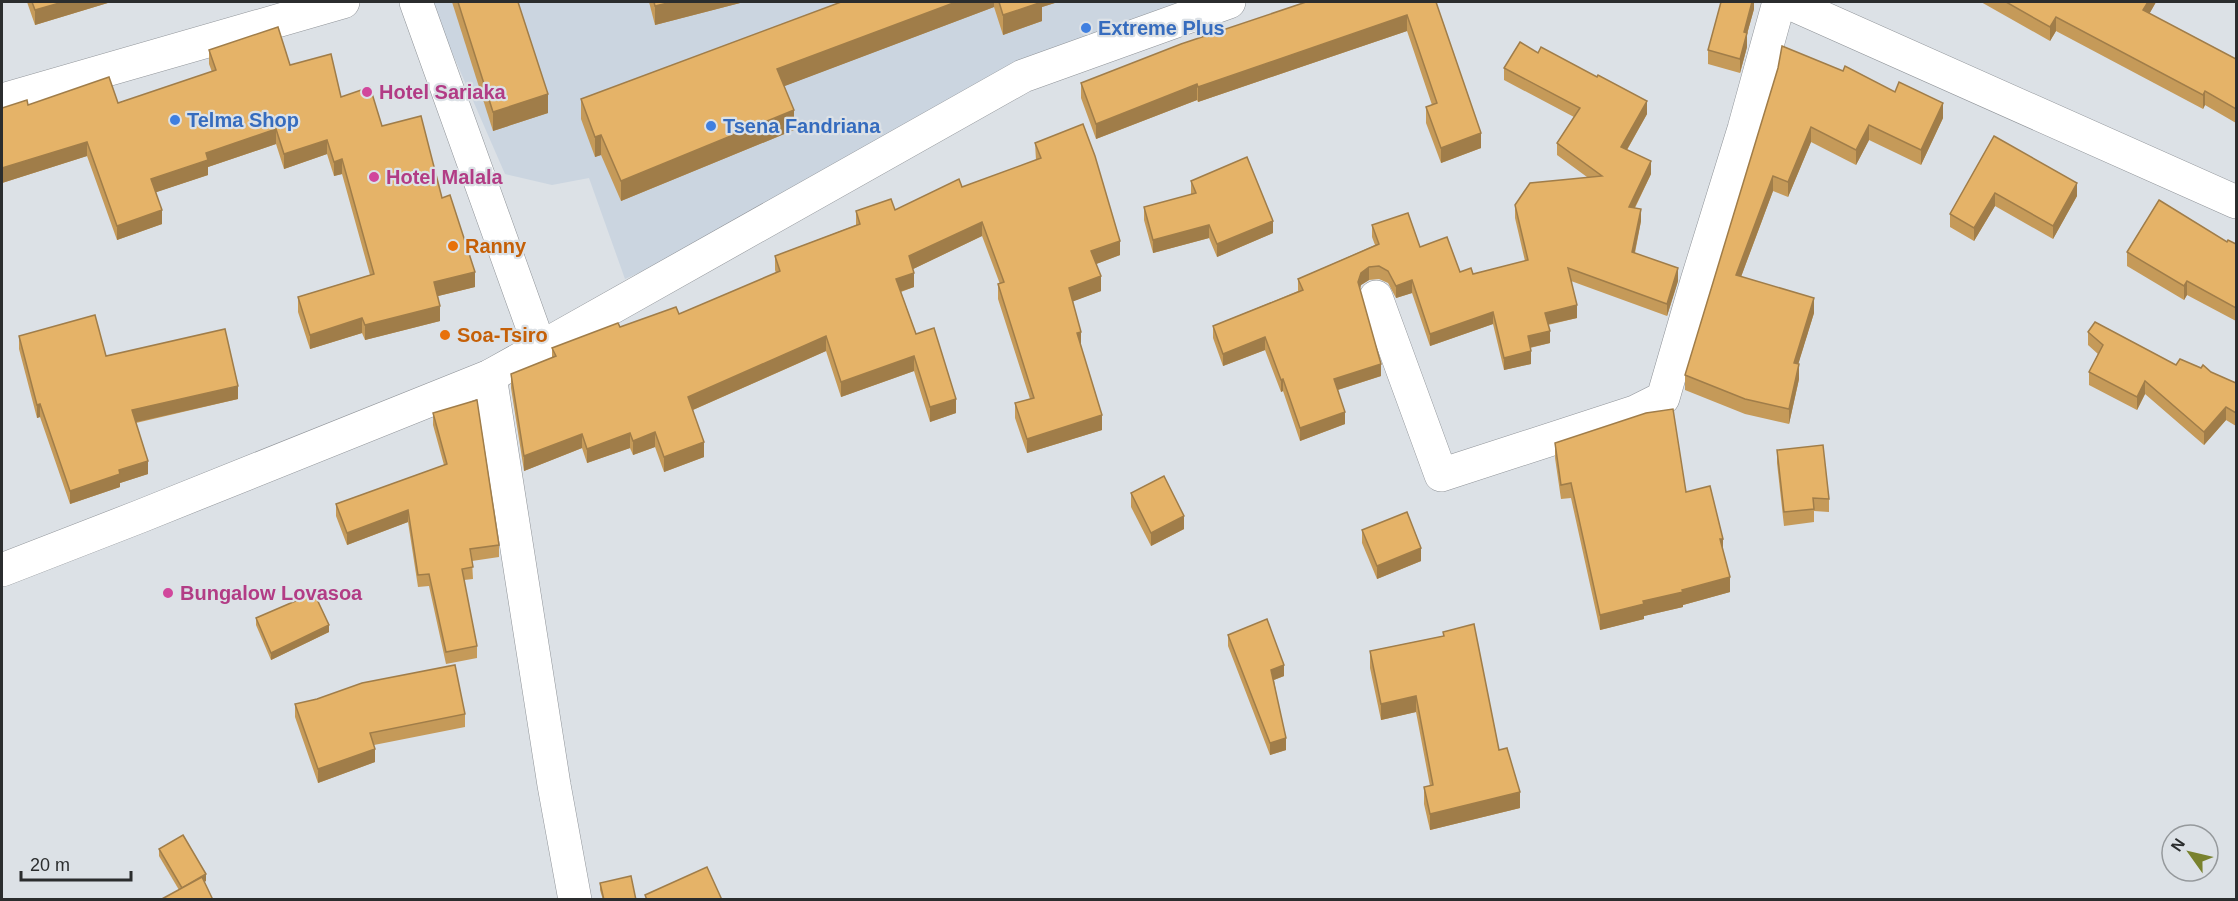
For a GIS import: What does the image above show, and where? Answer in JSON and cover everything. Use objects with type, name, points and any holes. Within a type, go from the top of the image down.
[{"type":"street","points":[[2,100],[343,2]]},
{"type":"street","points":[[416,2],[540,348]]},
{"type":"street","points":[[2,570],[490,376],[1023,76],[1229,2]]},
{"type":"street","points":[[1376,297],[1441,475],[1635,412],[1664,398],[1694,290],[1744,129],[1779,2]]},
{"type":"street","points":[[1786,2],[2236,201]]},
{"type":"street","points":[[490,376],[554,785],[575,900]]},
{"type":"shaded area","name":"Tsena Fandriana","points":[[430,2],[1228,2],[1024,78],[821,191],[625,279],[589,178],[552,185],[505,174]]},
{"type":"building","points":[[32,2],[63,2],[35,10]]},
{"type":"building","points":[[458,2],[518,2],[548,94],[493,112]]},
{"type":"building","points":[[654,2],[672,2],[655,6]]},
{"type":"building","points":[[841,2],[956,2],[777,69],[794,110],[621,181],[601,135],[595,137],[581,99]]},
{"type":"building","points":[[999,2],[1042,2],[1003,15]]},
{"type":"building","points":[[1306,2],[1436,2],[1481,133],[1441,148],[1426,107],[1437,103],[1407,15],[1198,87],[1197,84],[1096,124],[1081,83],[1181,44]]},
{"type":"building","points":[[1721,2],[1752,2],[1740,59],[1708,50]]},
{"type":"building","points":[[2006,2],[2148,2],[2143,10],[2236,59],[2236,109],[2205,91],[2203,95],[2056,17],[2050,27]]},
{"type":"building","points":[[278,27],[290,65],[331,54],[341,97],[370,87],[382,126],[421,116],[442,198],[450,195],[475,272],[434,282],[440,306],[365,325],[362,318],[310,335],[298,297],[374,274],[342,159],[334,162],[327,140],[284,154],[276,129],[206,153],[208,160],[151,179],[162,210],[117,226],[87,142],[2,168],[2,108],[27,100],[28,105],[109,77],[118,103],[216,70],[209,50]]},
{"type":"building","points":[[1520,42],[1538,53],[1541,47],[1647,101],[1621,147],[1651,161],[1629,207],[1641,209],[1632,252],[1678,268],[1667,304],[1568,268],[1577,305],[1545,313],[1550,331],[1528,336],[1531,351],[1504,358],[1493,312],[1430,334],[1412,280],[1396,286],[1388,271],[1379,266],[1369,267],[1361,273],[1358,282],[1381,364],[1334,379],[1345,412],[1300,428],[1265,337],[1223,354],[1213,326],[1303,290],[1298,279],[1379,244],[1372,225],[1408,213],[1420,247],[1447,237],[1460,272],[1471,268],[1473,274],[1528,260],[1515,205],[1530,183],[1602,176],[1557,143],[1580,108],[1504,68]]},
{"type":"building","points":[[1782,46],[1843,71],[1845,66],[1895,92],[1899,82],[1943,103],[1921,150],[1869,125],[1856,150],[1811,127],[1788,182],[1773,176],[1736,275],[1814,298],[1794,363],[1799,364],[1789,409],[1745,399],[1685,375],[1778,68]]},
{"type":"building","points":[[1083,124],[1120,241],[1091,251],[1101,276],[1069,288],[1081,332],[1077,333],[1102,415],[1027,439],[1015,403],[1034,398],[998,284],[1004,282],[982,222],[909,256],[914,273],[896,279],[916,334],[934,328],[956,399],[930,407],[914,356],[841,382],[826,336],[688,397],[704,442],[664,457],[655,432],[633,441],[630,433],[587,449],[582,434],[524,456],[511,374],[556,356],[552,348],[618,323],[620,327],[676,307],[679,314],[780,271],[775,256],[860,224],[856,211],[891,199],[895,210],[959,179],[962,187],[1041,158],[1035,143]]},
{"type":"building","points":[[1994,136],[2077,183],[2053,226],[1995,193],[1974,228],[1950,214]]},
{"type":"building","points":[[1247,157],[1273,221],[1217,244],[1209,225],[1153,240],[1144,207],[1196,193],[1191,181]]},
{"type":"building","points":[[2159,200],[2227,242],[2228,240],[2236,244],[2236,308],[2187,281],[2184,286],[2127,252]]},
{"type":"building","points":[[95,315],[106,356],[225,329],[238,386],[132,410],[148,461],[119,470],[120,474],[70,491],[40,404],[37,405],[19,336]]},
{"type":"building","points":[[2095,322],[2176,365],[2180,359],[2201,368],[2203,365],[2211,372],[2236,383],[2236,413],[2226,407],[2204,432],[2145,381],[2137,397],[2089,372],[2103,345],[2088,332]]},
{"type":"building","points":[[477,400],[499,545],[470,549],[473,567],[462,569],[477,646],[446,652],[429,574],[418,575],[408,510],[347,533],[336,504],[447,464],[433,413]]},
{"type":"building","points":[[1673,409],[1686,492],[1710,486],[1730,577],[1600,615],[1571,483],[1561,485],[1555,443],[1646,413]]},
{"type":"building","points":[[1823,445],[1829,499],[1813,498],[1814,509],[1784,512],[1777,450]]},
{"type":"building","points":[[1164,476],[1184,516],[1151,533],[1131,493]]},
{"type":"building","points":[[1407,512],[1421,548],[1377,566],[1362,530]]},
{"type":"building","points":[[314,593],[329,625],[271,653],[256,618]]},
{"type":"building","points":[[1267,619],[1284,665],[1271,670],[1286,738],[1270,743],[1228,635]]},
{"type":"building","points":[[1474,624],[1499,750],[1507,748],[1520,792],[1430,814],[1424,787],[1433,785],[1416,696],[1381,704],[1370,651],[1444,636],[1443,632]]},
{"type":"building","points":[[455,665],[465,714],[370,733],[375,749],[318,769],[295,704],[317,699],[362,683]]},
{"type":"building","points":[[183,835],[206,874],[182,888],[159,849]]},
{"type":"building","points":[[707,867],[722,900],[647,900],[645,895]]},
{"type":"building","points":[[631,876],[636,900],[604,900],[600,883]]},
{"type":"building","points":[[202,877],[213,900],[160,900]]},
{"type":"place","name":"Extreme Plus","points":[[1086,28]]},
{"type":"place","name":"Hotel Sariaka","points":[[367,92]]},
{"type":"place","name":"Telma Shop","points":[[175,120]]},
{"type":"place","name":"Tsena Fandriana","points":[[711,126]]},
{"type":"place","name":"Hotel Malala","points":[[374,177]]},
{"type":"place","name":"Ranny","points":[[453,246]]},
{"type":"place","name":"Soa-Tsiro","points":[[445,335]]},
{"type":"place","name":"Bungalow Lovasoa","points":[[168,593]]}]
